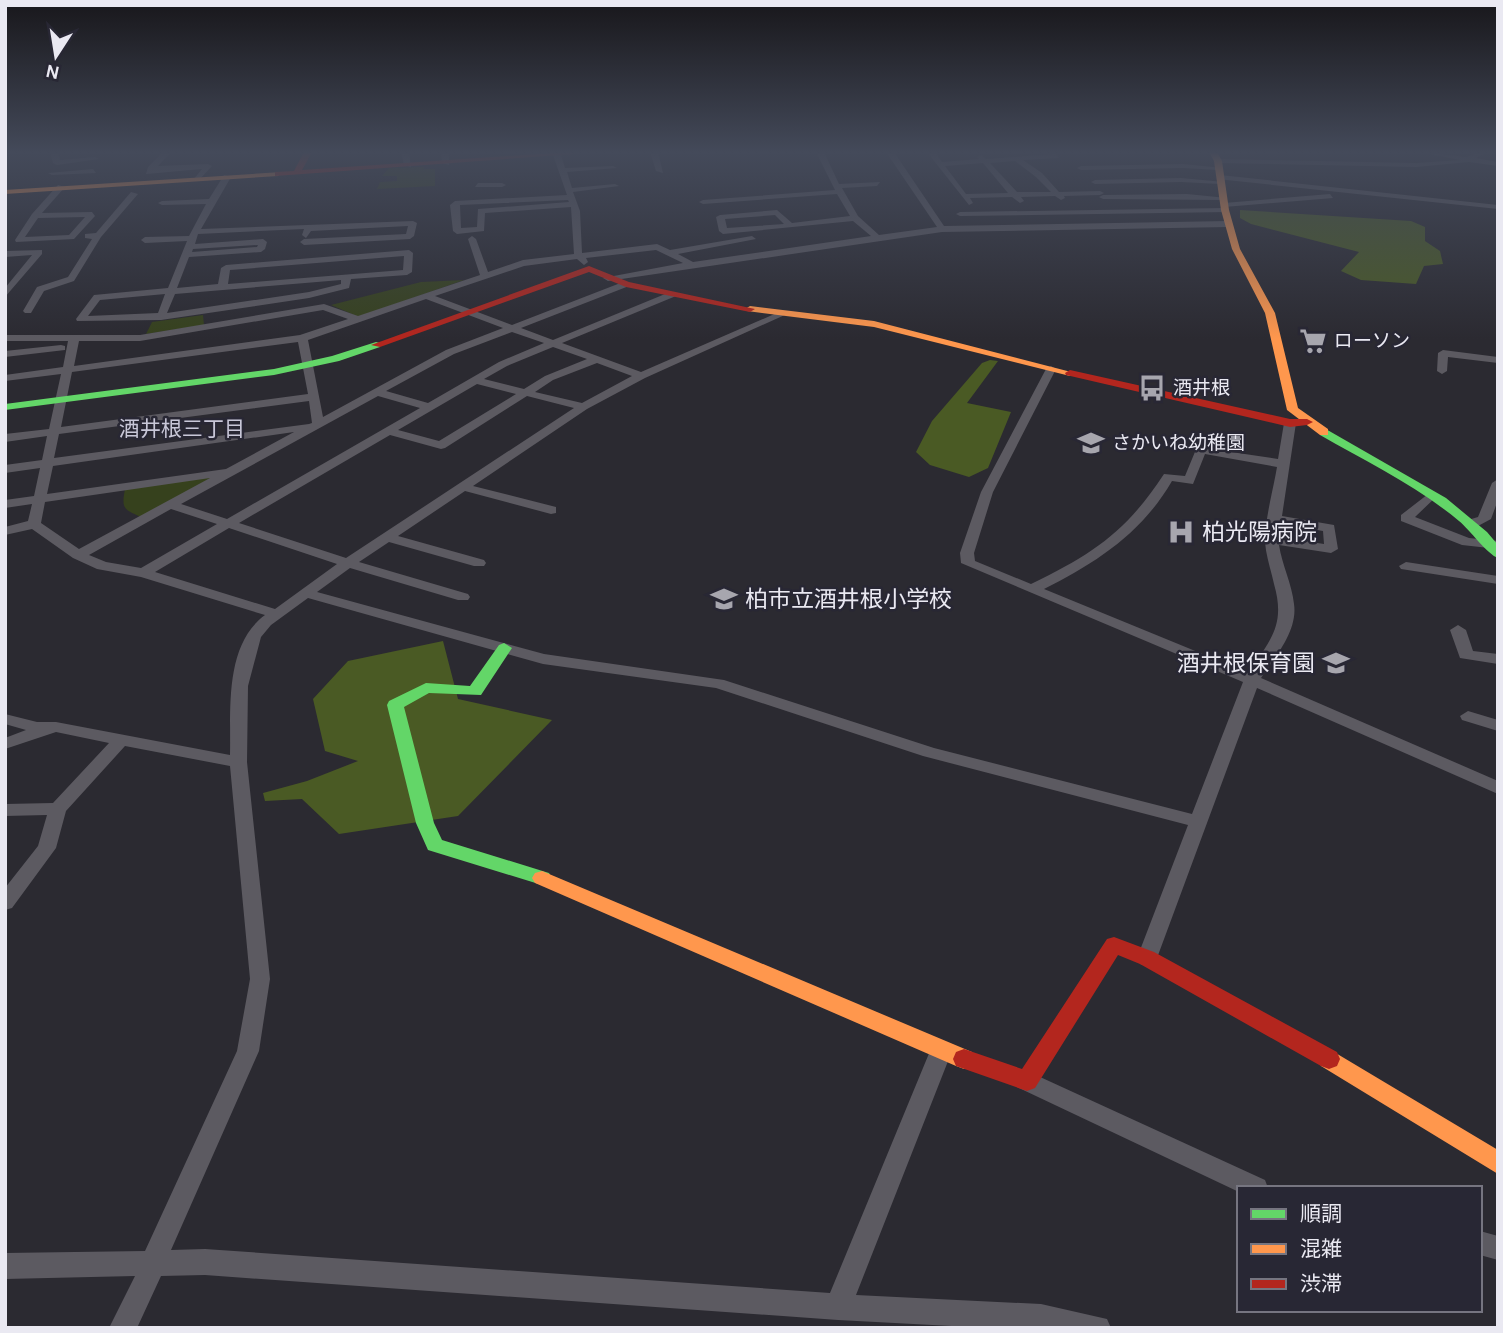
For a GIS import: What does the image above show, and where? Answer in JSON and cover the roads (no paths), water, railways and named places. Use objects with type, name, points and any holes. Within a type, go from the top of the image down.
[{"type":"street","points":[[86,214],[35,216],[19,240],[98,236]]},
{"type":"street","points":[[71,237],[92,214]]},
{"type":"street","points":[[28,311],[40,289],[71,279],[98,236],[117,214]]},
{"type":"street","points":[[162,316],[169,292],[206,214]]},
{"type":"street","points":[[456,214],[457,231],[481,229],[481,214]]},
{"type":"street","points":[[574,214],[578,255],[589,269],[626,284],[782,314],[874,324],[1051,369],[1290,423],[1307,422]]},
{"type":"street","points":[[752,214],[720,217],[723,231],[855,218]]},
{"type":"street","points":[[779,214],[790,225]]},
{"type":"street","points":[[853,214],[879,239]]},
{"type":"street","points":[[932,214],[942,229]]},
{"type":"street","points":[[608,278],[1038,214]]},
{"type":"street","points":[[1228,214],[1236,249],[1270,313],[1293,410],[1307,422],[1432,495],[1473,523],[1496,548]]},
{"type":"street","points":[[827,221],[851,243]]},
{"type":"street","points":[[413,223],[410,236],[304,243],[308,229],[413,223]]},
{"type":"street","points":[[191,243],[309,226],[308,229]]},
{"type":"street","points":[[668,253],[736,241],[836,230]]},
{"type":"street","points":[[472,239],[485,276]]},
{"type":"street","points":[[145,240],[261,249],[263,242],[191,243]]},
{"type":"street","points":[[5,378],[302,338],[523,263],[657,247],[695,266]]},
{"type":"street","points":[[464,251],[476,250]]},
{"type":"street","points":[[5,254],[39,252],[6,294]]},
{"type":"street","points":[[222,288],[226,268],[409,253],[407,272],[346,278],[222,288],[97,297],[80,319],[162,316],[309,295],[346,286],[346,278]]},
{"type":"street","points":[[5,407],[274,372],[309,365],[355,353],[589,269]]},
{"type":"street","points":[[78,555],[450,352],[626,284]]},
{"type":"street","points":[[143,573],[503,364],[673,294]]},
{"type":"street","points":[[426,296],[641,376]]},
{"type":"street","points":[[5,354],[74,343],[140,338],[324,307],[360,320]]},
{"type":"street","points":[[121,1328],[139,1298],[248,1051],[260,979],[238,762],[240,686],[254,636],[276,614],[348,563],[583,407],[641,376],[782,314]]},
{"type":"street","points":[[229,323],[230,349]]},
{"type":"street","points":[[5,338],[74,343]]},
{"type":"street","points":[[302,338],[309,365],[317,425]]},
{"type":"street","points":[[34,524],[74,343]]},
{"type":"street","points":[[1442,371],[1443,353],[1498,360]]},
{"type":"street","points":[[386,430],[442,445],[549,378],[595,360]]},
{"type":"street","points":[[1051,369],[987,492],[967,553],[968,563],[1252,680],[1498,788]]},
{"type":"street","points":[[474,380],[583,407]]},
{"type":"street","points":[[376,392],[427,406]]},
{"type":"street","points":[[5,438],[313,397]]},
{"type":"street","points":[[1147,958],[1252,680],[1280,636],[1287,618],[1287,603],[1272,540],[1290,423]]},
{"type":"street","points":[[5,469],[317,425]]},
{"type":"street","points":[[1034,588],[1092,557],[1125,532],[1150,507],[1168,477],[1189,481],[1201,450],[1283,464]]},
{"type":"street","points":[[5,504],[233,471]]},
{"type":"street","points":[[1473,523],[1484,519],[1498,483]]},
{"type":"street","points":[[464,486],[551,510]]},
{"type":"street","points":[[1432,495],[1406,518],[1467,542],[1496,548]]},
{"type":"street","points":[[171,505],[348,563],[463,597]]},
{"type":"street","points":[[1272,540],[1331,550],[1329,528],[1275,519]]},
{"type":"street","points":[[5,531],[34,524],[78,555],[102,566],[143,573],[276,614]]},
{"type":"street","points":[[389,538],[479,563]]},
{"type":"street","points":[[1406,566],[1498,580]]},
{"type":"street","points":[[306,593],[543,659],[718,683],[929,752],[1200,822]]},
{"type":"street","points":[[1458,630],[1466,655],[1498,659]]},
{"type":"street","points":[[504,648],[475,691],[426,688],[395,705],[425,823],[435,845],[541,878],[941,1051],[1027,1081],[1252,1186]]},
{"type":"street","points":[[1468,716],[1498,726]]},
{"type":"street","points":[[5,719],[23,722],[42,730]]},
{"type":"street","points":[[5,744],[56,727],[238,762]]},
{"type":"street","points":[[5,904],[47,848],[58,809],[121,740]]},
{"type":"street","points":[[5,810],[58,809]]},
{"type":"street","points":[[1027,1081],[1114,945],[1147,958],[1308,1046],[1498,1163]]},
{"type":"street","points":[[838,1307],[941,1051]]},
{"type":"street","points":[[5,1266],[154,1261],[218,1263],[838,1307],[1041,1317],[1098,1328]]},
{"type":"place","name":"ローソン","points":[[1313,341]]},
{"type":"place","name":"酒井根","points":[[1152,388]]},
{"type":"place","name":"さかいね幼稚園","points":[[1091,443]]},
{"type":"place","name":"柏光陽病院","points":[[1181,532]]},
{"type":"place","name":"柏市立酒井根小学校","points":[[724,599]]},
{"type":"place","name":"酒井根保育園","points":[[1336,663]]},
{"type":"district","name":"酒井根三丁目","points":[[182,429]]}]
